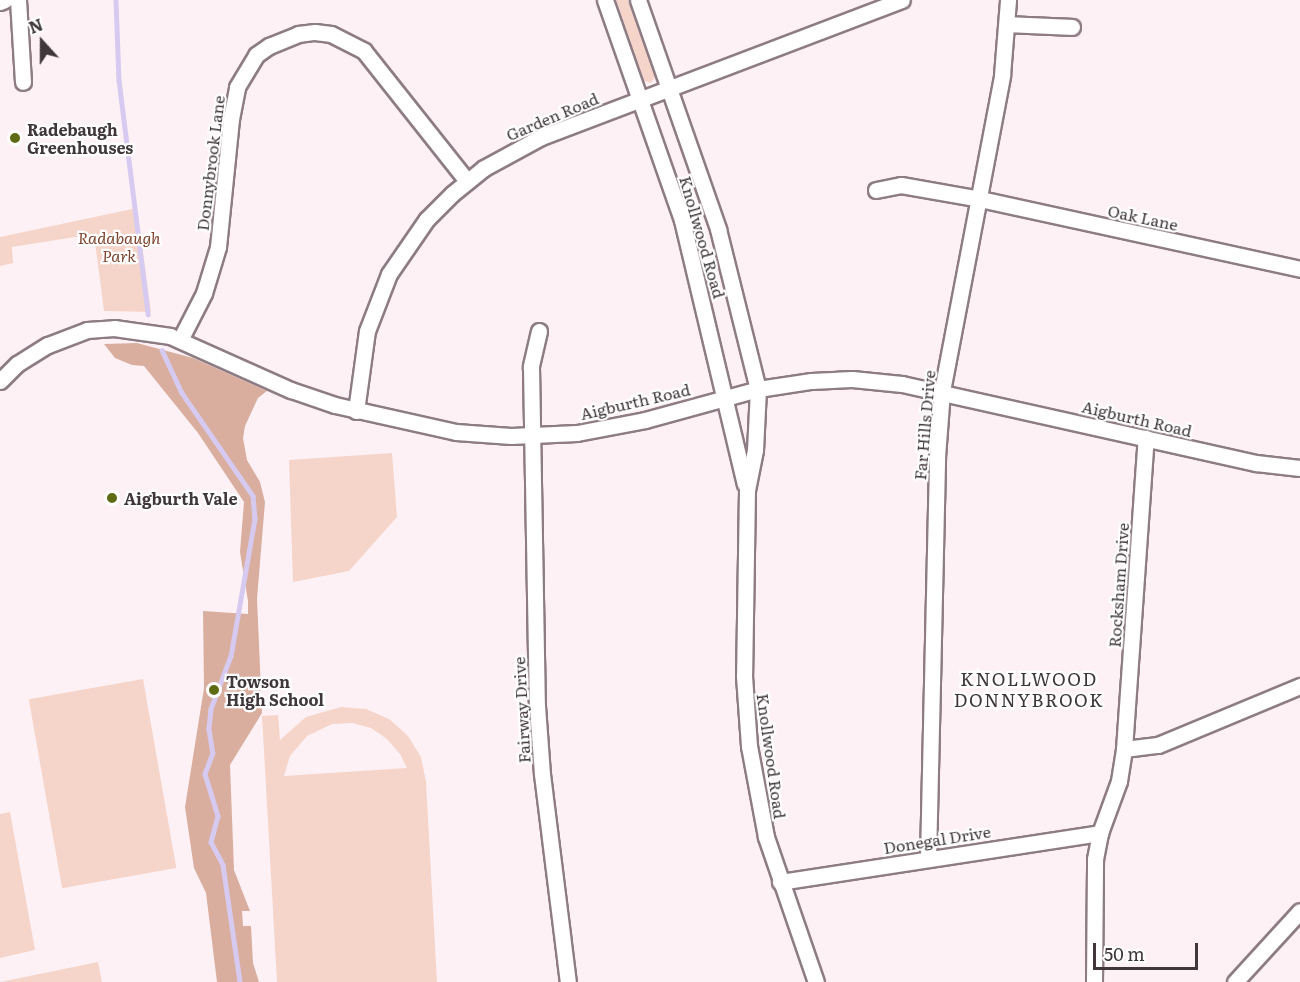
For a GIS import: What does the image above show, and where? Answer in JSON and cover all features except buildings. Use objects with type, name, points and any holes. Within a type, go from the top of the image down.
[{"type":"street","points":[[0,2],[5,0]]},
{"type":"street","points":[[18,0],[23,82]]},
{"type":"street","name":"Knollwood Road","points":[[605,0],[682,220],[747,490]]},
{"type":"street","name":"Knollwood Road","points":[[638,0],[718,230],[758,389],[755,450],[747,490],[746,709],[761,815],[780,882],[816,982]]},
{"type":"street","name":"Garden Road","points":[[357,411],[365,341],[383,286],[417,232],[467,181],[521,146],[902,0]]},
{"type":"street","name":"Far Hills Drive","points":[[928,859],[937,457],[942,392],[1002,75],[1008,0]]},
{"type":"street","points":[[1007,24],[1072,27]]},
{"type":"street","name":"Donnybrook Lane","points":[[180,340],[204,293],[218,247],[231,119],[237,87],[251,62],[269,46],[297,34],[315,32],[331,34],[364,51],[467,181]]},
{"type":"street","name":"Oak Lane","points":[[876,190],[901,185],[980,199],[1300,268]]},
{"type":"street","name":"Aigburth Road","points":[[0,381],[32,354],[60,339],[87,330],[129,329],[159,333],[180,340],[291,390],[357,411],[456,432],[532,435],[597,430],[758,389],[811,381],[852,379],[902,384],[1256,463],[1300,468]]},
{"type":"street","name":"Fairway Drive","points":[[539,331],[531,367],[537,706],[542,774],[568,982]]},
{"type":"street","name":"Rocksham Drive","points":[[1094,982],[1095,859],[1100,832],[1119,781],[1124,749],[1146,438]]},
{"type":"street","points":[[1124,749],[1158,745],[1300,686]]},
{"type":"street","name":"Donegal Drive","points":[[780,882],[1100,832]]},
{"type":"street","points":[[1235,982],[1300,911]]},
{"type":"green space","points":[[616,0],[628,0],[655,77],[651,83],[644,81]]},
{"type":"green space","name":"Radabaugh Park","points":[[137,208],[151,312],[104,311],[94,234],[12,247],[13,263],[0,266],[0,237]]},
{"type":"green space","points":[[392,453],[397,517],[349,571],[293,582],[289,460]]},
{"type":"green space","points":[[143,679],[176,868],[62,888],[29,699]]},
{"type":"green space","points":[[341,707],[366,709],[389,719],[408,736],[421,757],[426,782],[437,982],[277,982],[262,716],[278,715],[280,740],[306,717]],"holes":[[[352,723],[371,728],[387,739],[400,754],[407,768],[284,776],[290,756],[307,736],[332,724]]]},
{"type":"green space","points":[[10,812],[35,950],[0,958],[0,814]]},
{"type":"green space","points":[[98,962],[102,982],[0,982]]},
{"type":"shaded area","points":[[137,343],[193,358],[267,391],[258,398],[245,426],[243,438],[247,460],[260,482],[265,502],[257,599],[262,713],[230,765],[234,870],[250,911],[242,911],[243,926],[251,926],[253,963],[259,982],[217,982],[206,893],[194,868],[185,807],[204,688],[203,611],[248,614],[240,552],[244,502],[198,433],[144,366],[132,365],[115,358],[104,344]]},
{"type":"waterway","points":[[116,0],[119,80],[148,314]]},
{"type":"waterway","points":[[162,350],[182,393],[253,496],[255,519],[231,656],[211,709],[209,729],[213,753],[205,774],[218,816],[211,842],[223,865],[240,982]]},
{"type":"place","name":"Radebaugh Greenhouses","points":[[15,138]]},
{"type":"place","name":"Aigburth Vale","points":[[112,498]]},
{"type":"place","name":"Towson High School","points":[[214,690]]},
{"type":"district","name":"KNOLLWOOD DONNYBROOK","points":[[1029,690]]}]
